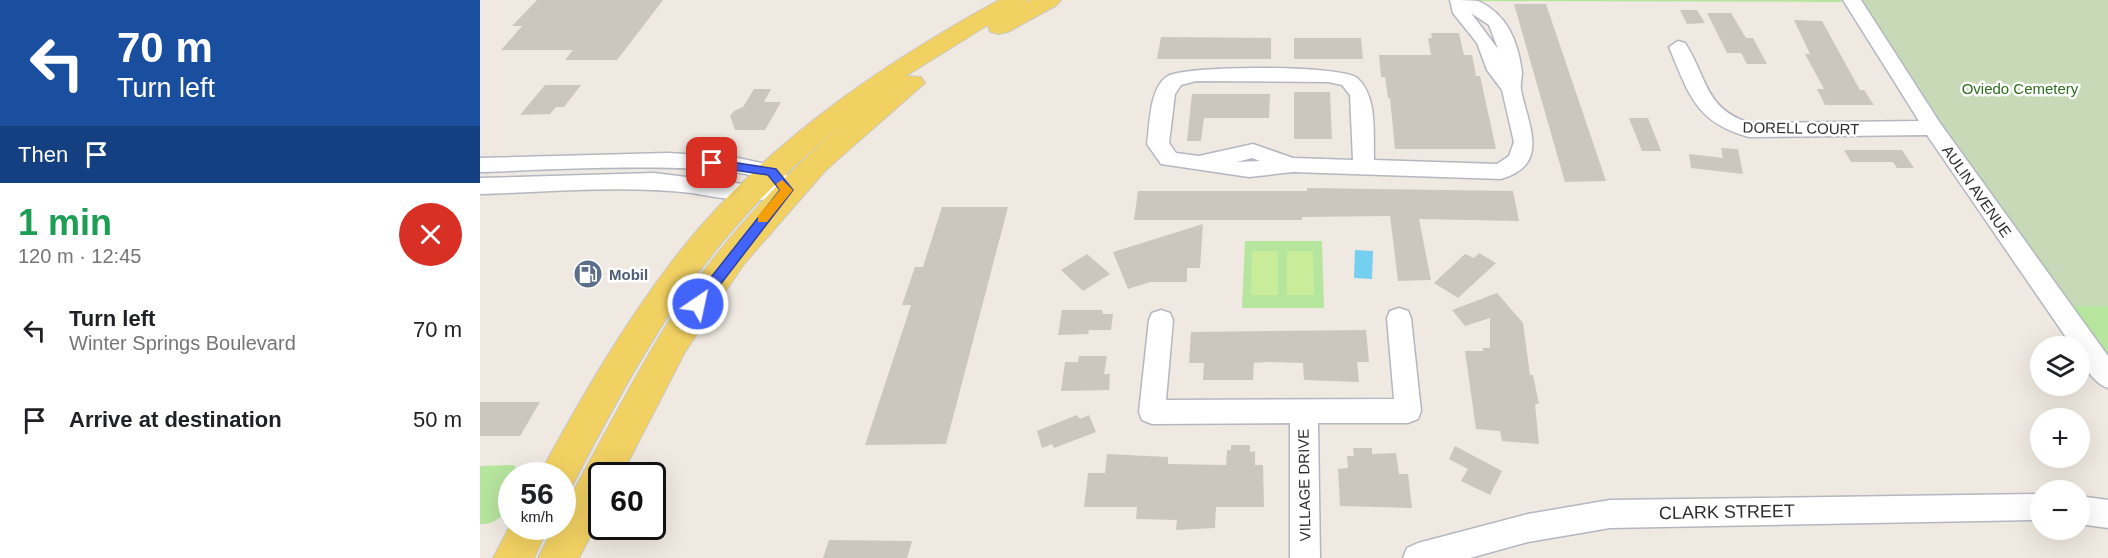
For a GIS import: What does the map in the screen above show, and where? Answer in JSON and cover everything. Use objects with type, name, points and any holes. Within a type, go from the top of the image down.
[{"type":"main road","points":[[566,462],[597,404],[649,318],[700,250],[751,193],[779,181],[894,96],[1030,2]]},
{"type":"main road","points":[[610,462],[686,323],[779,181]]},
{"type":"main road","points":[[558,558],[588,502]]},
{"type":"main road","points":[[513,558],[523,540]]},
{"type":"street","name":"AULIN AVENUE","points":[[1852,0],[1933,128],[2108,377]]},
{"type":"street","points":[[1364,167],[1360,94],[1349,81],[1328,76],[1195,75],[1174,81],[1165,94],[1158,144],[1169,159],[1249,170],[1293,165],[1501,171],[1518,160],[1524,142],[1511,88],[1512,73],[1502,30],[1466,7]]},
{"type":"street","points":[[1466,7],[1487,45],[1497,74],[1511,88]]},
{"type":"street","points":[[1480,35],[1502,30]]},
{"type":"street","name":"DORELL COURT","points":[[1678,47],[1706,108],[1734,127],[1749,130],[1933,128]]},
{"type":"street","points":[[480,165],[668,160],[734,165],[779,181]]},
{"type":"street","points":[[480,186],[654,181],[751,193]]},
{"type":"street","points":[[1161,321],[1152,412],[1408,411],[1399,318]]},
{"type":"street","name":"VILLAGE DRIVE","points":[[1304,412],[1305,558]]},
{"type":"street","name":"CLARK STREET","points":[[1418,558],[1528,528],[1610,514],[2030,507]]},
{"type":"street","points":[[2090,512],[2108,514]]},
{"type":"green space","points":[[1841,0],[1842,2],[1480,1]]},
{"type":"green space","name":"Oviedo Cemetery","points":[[1857,0],[2108,0],[2108,306],[2068,306],[1938,122]]},
{"type":"green space","points":[[1245,241],[1322,241],[1324,308],[1242,308]]},
{"type":"green space","points":[[1252,251],[1278,251],[1278,295],[1251,295]]},
{"type":"green space","points":[[1287,251],[1313,251],[1314,295],[1287,295]]},
{"type":"green space","points":[[2068,306],[2108,306],[2108,363]]},
{"type":"green space","points":[[498,465],[498,519],[480,524],[480,466]]},
{"type":"water","points":[[1355,250],[1373,251],[1372,279],[1354,278]]},
{"type":"building","points":[[537,0],[663,0],[617,60],[565,60],[573,50],[501,50],[522,26],[512,26]]},
{"type":"building","points":[[1514,4],[1546,4],[1606,181],[1565,182]]},
{"type":"building","points":[[1680,10],[1697,10],[1705,23],[1687,24]]},
{"type":"building","points":[[1707,13],[1731,13],[1746,38],[1753,38],[1767,64],[1747,64],[1741,53],[1727,53]]},
{"type":"building","points":[[1794,20],[1822,21],[1860,90],[1864,90],[1874,105],[1825,105],[1817,89],[1824,89],[1805,54],[1810,54]]},
{"type":"building","points":[[1431,33],[1459,33],[1464,55],[1472,55],[1476,76],[1480,76],[1496,149],[1395,149],[1390,98],[1388,98],[1385,77],[1381,77],[1379,55],[1431,55],[1428,38],[1432,38]]},
{"type":"building","points":[[1161,37],[1271,38],[1271,59],[1157,59]]},
{"type":"building","points":[[1294,38],[1361,38],[1363,59],[1294,59]]},
{"type":"building","points":[[545,85],[581,85],[564,107],[556,107],[550,114],[520,115]]},
{"type":"building","points":[[754,89],[771,89],[764,102],[781,102],[765,130],[735,130],[730,116],[734,111],[743,107]]},
{"type":"building","points":[[1294,92],[1330,92],[1332,139],[1294,139]]},
{"type":"building","points":[[1192,94],[1270,94],[1269,118],[1204,118],[1201,141],[1187,141]]},
{"type":"building","points":[[1629,118],[1648,118],[1661,151],[1642,151]]},
{"type":"building","points":[[1721,148],[1738,149],[1743,174],[1691,168],[1689,154],[1723,158]]},
{"type":"building","points":[[1844,150],[1902,150],[1914,168],[1897,168],[1893,162],[1851,162]]},
{"type":"building","points":[[1307,188],[1513,191],[1519,221],[1419,219],[1431,280],[1398,281],[1390,216],[1302,217],[1302,220],[1134,220],[1138,191],[1307,191]]},
{"type":"building","points":[[942,207],[1008,207],[946,444],[865,445],[911,305],[902,305],[915,267],[923,267]]},
{"type":"building","points":[[1203,224],[1200,268],[1187,268],[1187,282],[1150,282],[1128,289],[1113,252]]},
{"type":"building","points":[[1479,253],[1496,263],[1458,298],[1434,283],[1465,254],[1474,258]]},
{"type":"building","points":[[1087,254],[1110,274],[1083,291],[1061,270]]},
{"type":"building","points":[[1497,293],[1523,323],[1530,375],[1533,375],[1539,404],[1535,404],[1539,444],[1502,441],[1500,431],[1476,429],[1465,351],[1484,351],[1482,348],[1490,348],[1490,318],[1465,326],[1452,310]]},
{"type":"building","points":[[1062,310],[1102,310],[1103,314],[1113,314],[1111,330],[1089,330],[1088,334],[1058,335]]},
{"type":"building","points":[[1366,330],[1369,362],[1357,362],[1359,382],[1304,380],[1303,363],[1268,362],[1254,363],[1253,380],[1203,380],[1204,363],[1189,363],[1191,332]]},
{"type":"building","points":[[1079,356],[1107,356],[1104,374],[1110,374],[1109,390],[1061,391],[1065,362],[1078,362]]},
{"type":"building","points":[[480,402],[540,402],[520,436],[480,436]]},
{"type":"building","points":[[1077,415],[1080,419],[1089,415],[1096,432],[1054,448],[1052,444],[1042,448],[1037,431]]},
{"type":"building","points":[[1231,445],[1250,445],[1250,452],[1255,451],[1255,465],[1263,465],[1264,507],[1216,507],[1215,528],[1176,530],[1177,520],[1136,519],[1137,507],[1084,507],[1088,473],[1105,473],[1107,454],[1168,457],[1168,464],[1226,465],[1227,450],[1231,450]]},
{"type":"building","points":[[1455,446],[1502,471],[1490,495],[1461,481],[1468,469],[1449,459]]},
{"type":"building","points":[[1353,448],[1372,448],[1372,454],[1396,453],[1399,474],[1408,474],[1412,508],[1340,506],[1338,469],[1348,468],[1347,456],[1354,456]]},
{"type":"building","points":[[829,540],[912,541],[907,558],[823,558]]},
{"type":"slow traffic","points":[[762,219],[787,190],[782,184]]},
{"type":"place","name":"Mobil","points":[[588,274]]},
{"type":"route","points":[[698,304],[759,222],[787,190],[772,172],[712,163]]}]
